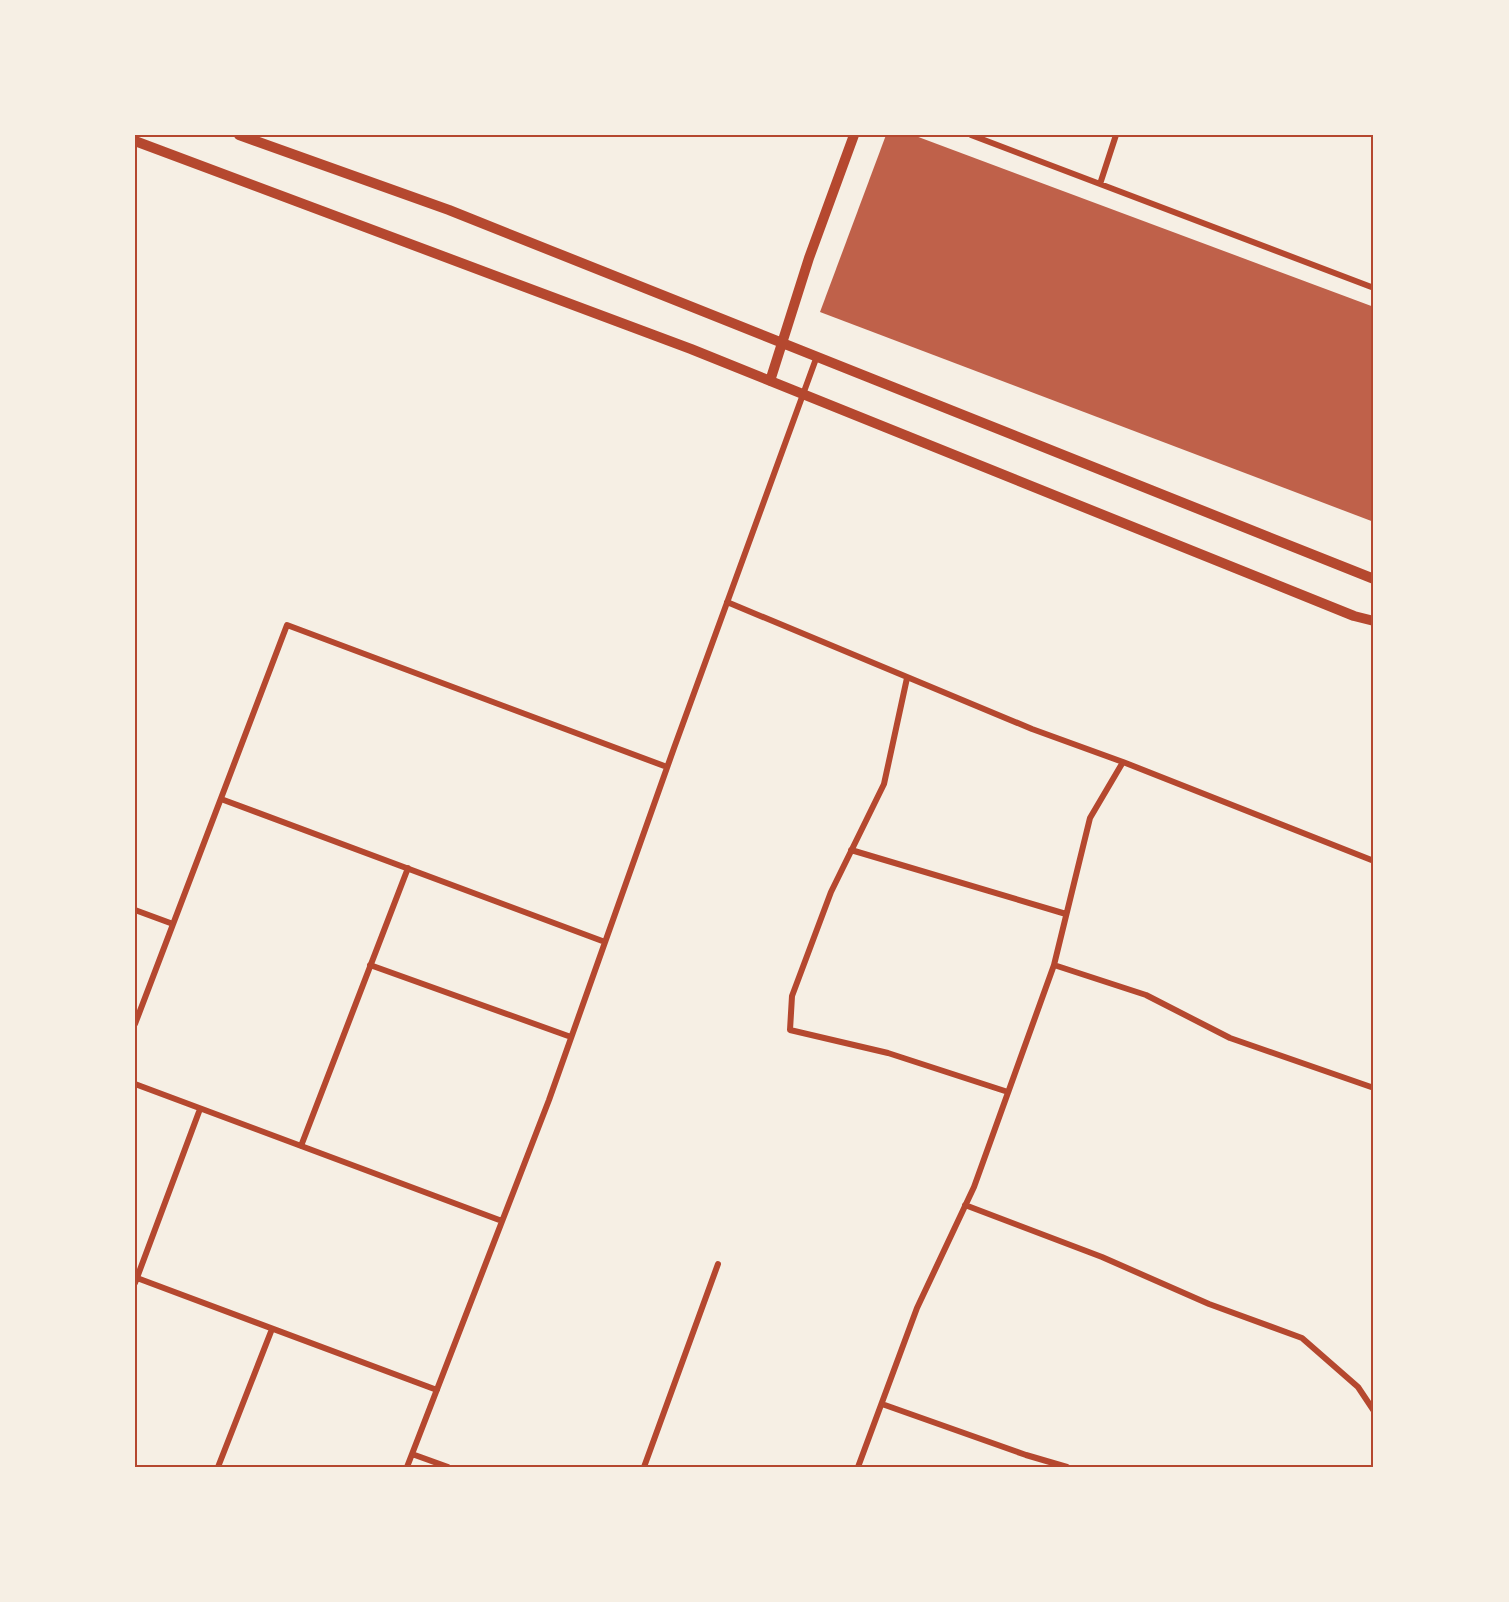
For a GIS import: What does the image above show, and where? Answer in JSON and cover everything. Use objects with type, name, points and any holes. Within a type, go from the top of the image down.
[{"type":"street","points":[[239,135],[448,210],[1374,579]]},
{"type":"street","points":[[770,381],[809,258],[855,135]]},
{"type":"street","points":[[971,135],[1374,288]]},
{"type":"street","points":[[1100,184],[1116,135]]},
{"type":"street","points":[[135,141],[680,345],[1354,616],[1374,621]]},
{"type":"street","points":[[407,1467],[549,1101],[667,767],[817,356]]},
{"type":"street","points":[[727,602],[1032,729],[1264,816],[1374,861]]},
{"type":"street","points":[[135,1024],[287,625],[667,767]]},
{"type":"street","points":[[907,678],[884,784],[831,892],[792,996],[790,1030],[888,1053],[1008,1092]]},
{"type":"street","points":[[858,1467],[917,1308],[974,1187],[1053,965],[1090,819],[1123,762]]},
{"type":"street","points":[[221,799],[605,942]]},
{"type":"street","points":[[851,850],[1066,914]]},
{"type":"street","points":[[301,1146],[408,868]]},
{"type":"street","points":[[135,910],[173,924]]},
{"type":"street","points":[[370,965],[571,1037]]},
{"type":"street","points":[[1053,965],[1146,995],[1230,1038],[1374,1088]]},
{"type":"street","points":[[135,1084],[502,1221]]},
{"type":"street","points":[[200,1109],[136,1280],[437,1390]]},
{"type":"street","points":[[965,1205],[1102,1257],[1209,1304],[1302,1338],[1358,1387],[1374,1411]]},
{"type":"street","points":[[644,1467],[718,1264]]},
{"type":"street","points":[[218,1467],[272,1329]]},
{"type":"street","points":[[882,1404],[1026,1455],[1067,1467]]},
{"type":"street","points":[[412,1454],[448,1467]]},
{"type":"building","points":[[886,135],[913,135],[1374,307],[1374,522],[820,312]]}]
